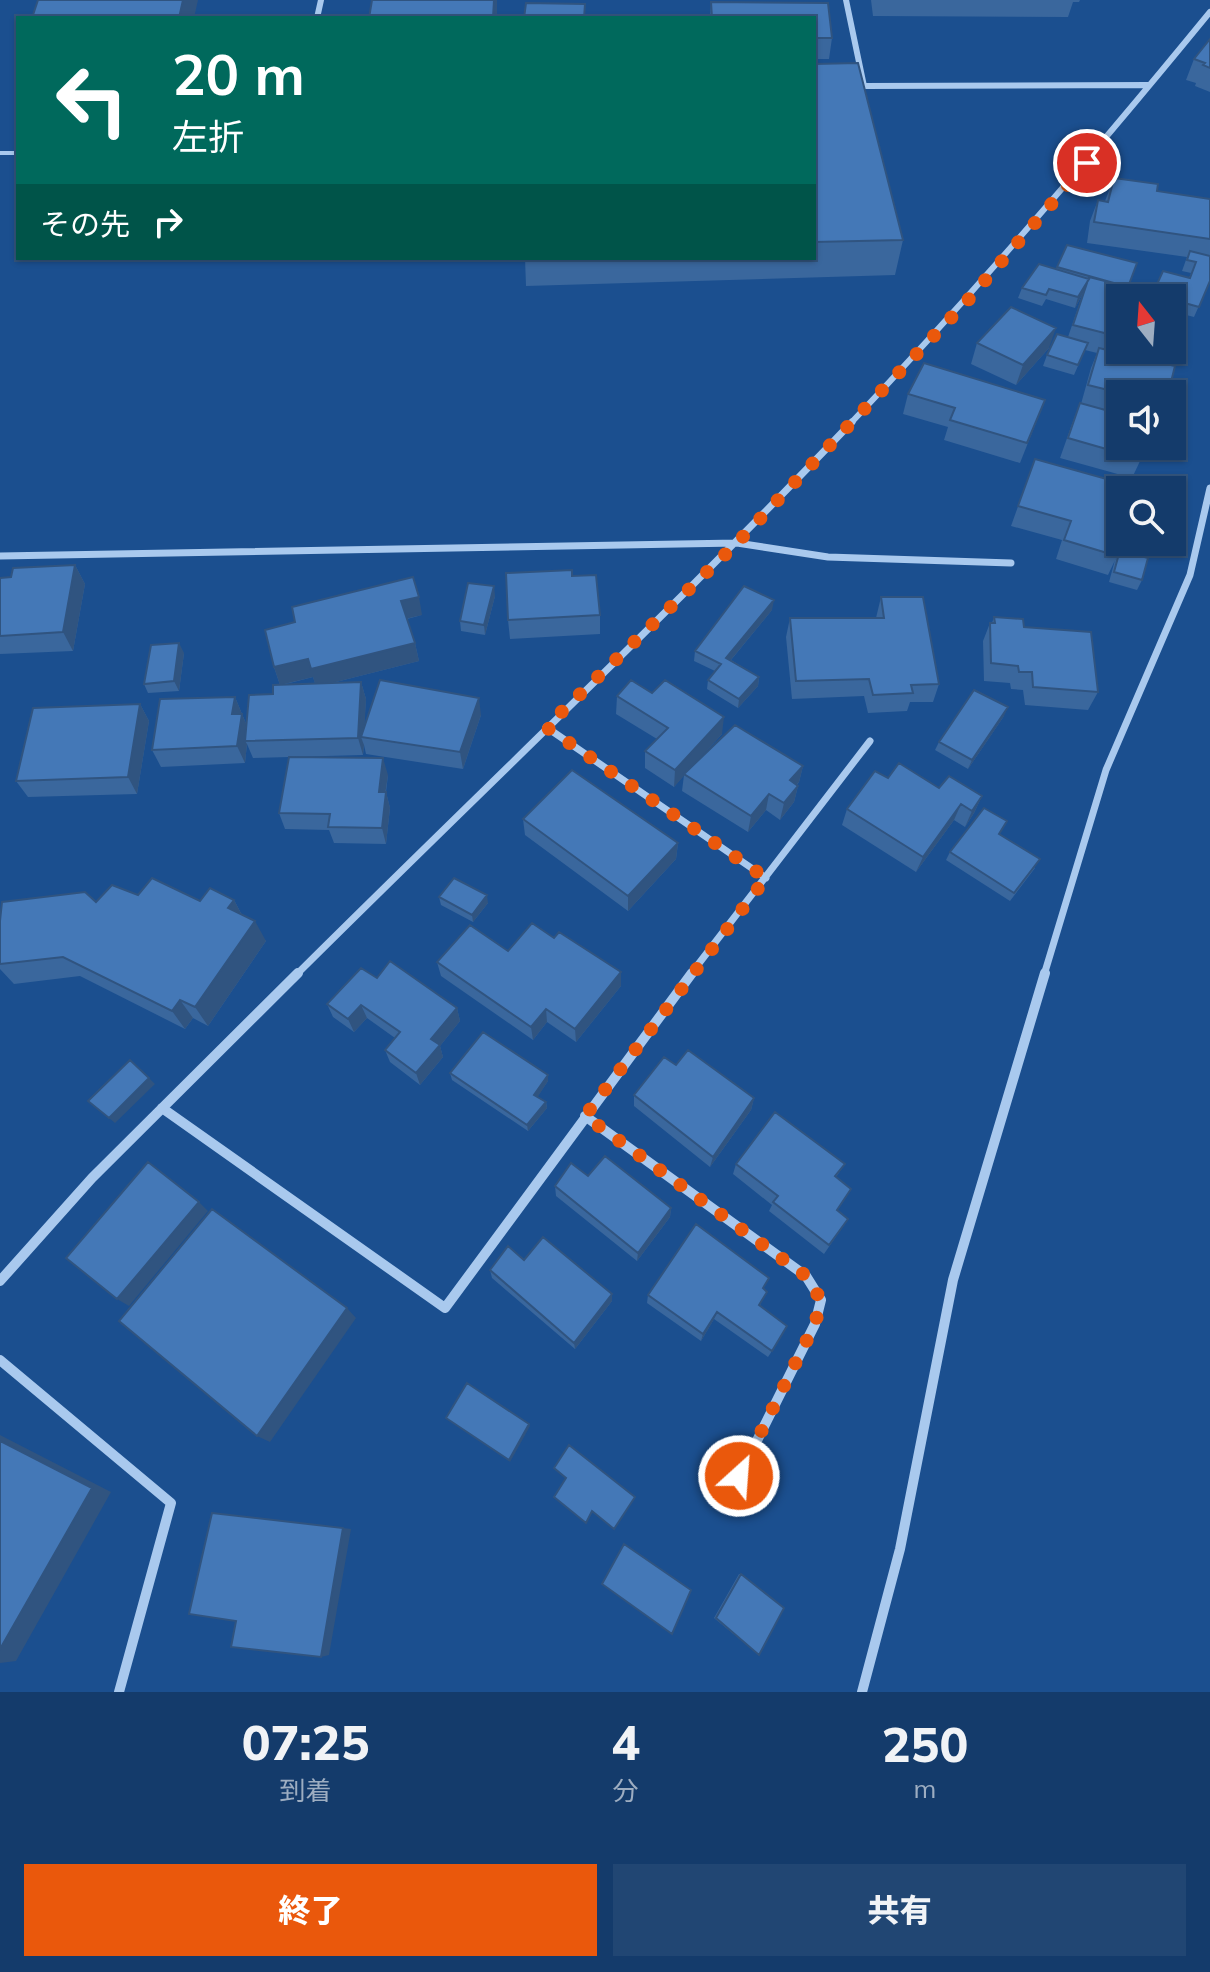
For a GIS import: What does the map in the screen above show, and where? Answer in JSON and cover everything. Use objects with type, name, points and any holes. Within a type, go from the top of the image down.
[{"type":"street","points":[[846,0],[864,86],[1148,85]]},
{"type":"street","points":[[0,1281],[92,1178],[546,727],[737,543],[968,300],[1087,163],[1210,12]]},
{"type":"street","points":[[862,1692],[900,1549],[953,1280],[1106,770],[1190,575],[1210,488]]},
{"type":"street","points":[[0,556],[737,543],[828,557],[1011,563]]},
{"type":"street","points":[[546,727],[766,878]]},
{"type":"street","points":[[162,1108],[445,1308],[585,1116],[870,741]]},
{"type":"street","points":[[585,1116],[806,1276],[821,1300],[815,1324],[727,1501]]},
{"type":"street","points":[[0,1360],[171,1503],[119,1692]]},
{"type":"lane","points":[[852,86],[864,86]]},
{"type":"building","points":[[38,0],[183,0],[179,16],[33,16]]},
{"type":"building","points":[[372,0],[494,0],[493,16],[369,16]]},
{"type":"building","points":[[711,2],[828,3],[832,38],[816,38],[816,16],[712,16]]},
{"type":"building","points":[[526,3],[585,4],[584,16],[524,16]]},
{"type":"building","points":[[1210,39],[1210,68],[1194,59]]},
{"type":"building","points":[[858,63],[903,240],[816,242],[816,64]]},
{"type":"building","points":[[1114,178],[1158,184],[1157,191],[1210,199],[1210,239],[1094,222],[1098,200],[1108,202]]},
{"type":"building","points":[[1067,245],[1137,263],[1129,284],[1117,284],[1057,267]]},
{"type":"building","points":[[1190,251],[1210,256],[1210,281],[1199,307],[1186,303],[1186,284],[1157,284],[1163,271],[1190,278],[1196,262],[1187,260]]},
{"type":"building","points":[[1039,264],[1089,279],[1078,297],[1049,289],[1046,295],[1022,288]]},
{"type":"building","points":[[1089,277],[1117,284],[1106,284],[1106,333],[1073,325]]},
{"type":"building","points":[[1011,307],[1056,328],[1023,365],[977,343]]},
{"type":"building","points":[[1057,334],[1088,343],[1078,365],[1047,355]]},
{"type":"building","points":[[1099,348],[1106,350],[1106,364],[1175,366],[1172,380],[1106,380],[1106,390],[1088,385]]},
{"type":"building","points":[[924,363],[1045,400],[1027,443],[950,420],[955,408],[908,394]]},
{"type":"building","points":[[1080,403],[1106,410],[1106,449],[1068,438]]},
{"type":"building","points":[[1035,459],[1106,479],[1106,553],[1064,540],[1071,521],[1018,506]]},
{"type":"building","points":[[1118,556],[1148,558],[1142,580],[1114,572]]},
{"type":"building","points":[[75,565],[63,632],[0,636],[0,578],[11,577],[13,568]]},
{"type":"building","points":[[572,570],[572,576],[596,575],[600,615],[508,620],[506,573]]},
{"type":"building","points":[[413,577],[419,597],[401,601],[415,643],[311,669],[308,659],[274,667],[265,630],[295,622],[292,607]]},
{"type":"building","points":[[468,583],[494,586],[484,625],[460,621]]},
{"type":"building","points":[[744,586],[774,600],[726,658],[759,677],[739,699],[708,680],[721,664],[695,651]]},
{"type":"building","points":[[881,597],[923,597],[939,684],[911,685],[913,693],[873,695],[869,679],[796,681],[790,618],[884,618]]},
{"type":"building","points":[[994,617],[1023,619],[1024,627],[1091,632],[1098,692],[1033,687],[1032,672],[1019,672],[1018,666],[991,663],[990,623],[995,623]]},
{"type":"building","points":[[179,643],[174,681],[144,684],[151,645]]},
{"type":"building","points":[[380,680],[479,698],[460,752],[361,737]]},
{"type":"building","points":[[631,680],[652,693],[665,680],[724,717],[675,770],[645,751],[668,728],[617,696]]},
{"type":"building","points":[[361,682],[358,738],[245,741],[249,695],[273,694],[273,685]]},
{"type":"building","points":[[974,690],[1008,707],[972,760],[939,742]]},
{"type":"building","points":[[235,697],[232,714],[242,714],[237,746],[152,750],[160,699]]},
{"type":"building","points":[[140,704],[128,777],[16,781],[33,708]]},
{"type":"building","points":[[735,725],[803,766],[790,780],[798,786],[784,803],[769,794],[751,816],[684,774]]},
{"type":"building","points":[[289,757],[383,758],[379,792],[386,792],[382,828],[328,827],[330,814],[279,813]]},
{"type":"building","points":[[899,763],[939,788],[949,776],[982,796],[972,811],[961,804],[923,857],[847,809],[875,771],[888,778]]},
{"type":"building","points":[[572,770],[678,843],[628,896],[523,819]]},
{"type":"building","points":[[984,808],[1007,821],[999,834],[1040,859],[1014,893],[950,852]]},
{"type":"building","points":[[152,878],[200,901],[210,888],[234,900],[228,908],[255,921],[195,1007],[180,1000],[172,1011],[63,957],[0,964],[2,902],[85,892],[96,902],[112,885],[138,895]]},
{"type":"building","points":[[454,878],[487,895],[472,915],[439,897]]},
{"type":"building","points":[[532,923],[554,938],[559,932],[621,972],[575,1029],[546,1009],[531,1027],[437,962],[470,925],[508,951]]},
{"type":"building","points":[[390,961],[457,1008],[431,1039],[440,1045],[416,1073],[385,1050],[400,1032],[361,1005],[348,1019],[327,1004],[361,968],[377,978]]},
{"type":"building","points":[[483,1032],[548,1075],[534,1095],[546,1102],[527,1125],[450,1073]]},
{"type":"building","points":[[688,1050],[754,1098],[713,1157],[634,1095],[664,1057],[676,1065]]},
{"type":"building","points":[[130,1060],[149,1078],[109,1118],[88,1101]]},
{"type":"building","points":[[775,1112],[845,1164],[835,1176],[851,1189],[837,1210],[848,1219],[829,1245],[773,1202],[778,1196],[736,1164]]},
{"type":"building","points":[[605,1156],[671,1208],[638,1253],[555,1186],[571,1163],[588,1176]]},
{"type":"building","points":[[148,1162],[199,1202],[117,1299],[66,1258]]},
{"type":"building","points":[[212,1209],[347,1308],[257,1436],[119,1321]]},
{"type":"building","points":[[696,1224],[769,1278],[763,1288],[767,1292],[759,1305],[787,1326],[772,1351],[717,1312],[703,1334],[648,1295]]},
{"type":"building","points":[[543,1237],[612,1294],[574,1343],[490,1270],[508,1246],[524,1260]]},
{"type":"building","points":[[467,1383],[529,1424],[509,1460],[446,1418]]},
{"type":"building","points":[[0,1441],[92,1488],[0,1649]]},
{"type":"building","points":[[569,1445],[635,1497],[614,1529],[592,1511],[586,1523],[554,1497],[566,1478],[554,1468]]},
{"type":"building","points":[[212,1513],[343,1528],[321,1657],[231,1647],[236,1621],[189,1614]]},
{"type":"building","points":[[624,1544],[691,1590],[672,1634],[602,1584]]},
{"type":"building","points":[[741,1574],[784,1608],[759,1655],[716,1618]]},
{"type":"route","points":[[739,1476],[815,1324],[821,1300],[806,1276],[585,1116],[766,878],[546,727],[737,543],[968,300],[1087,163]]}]
